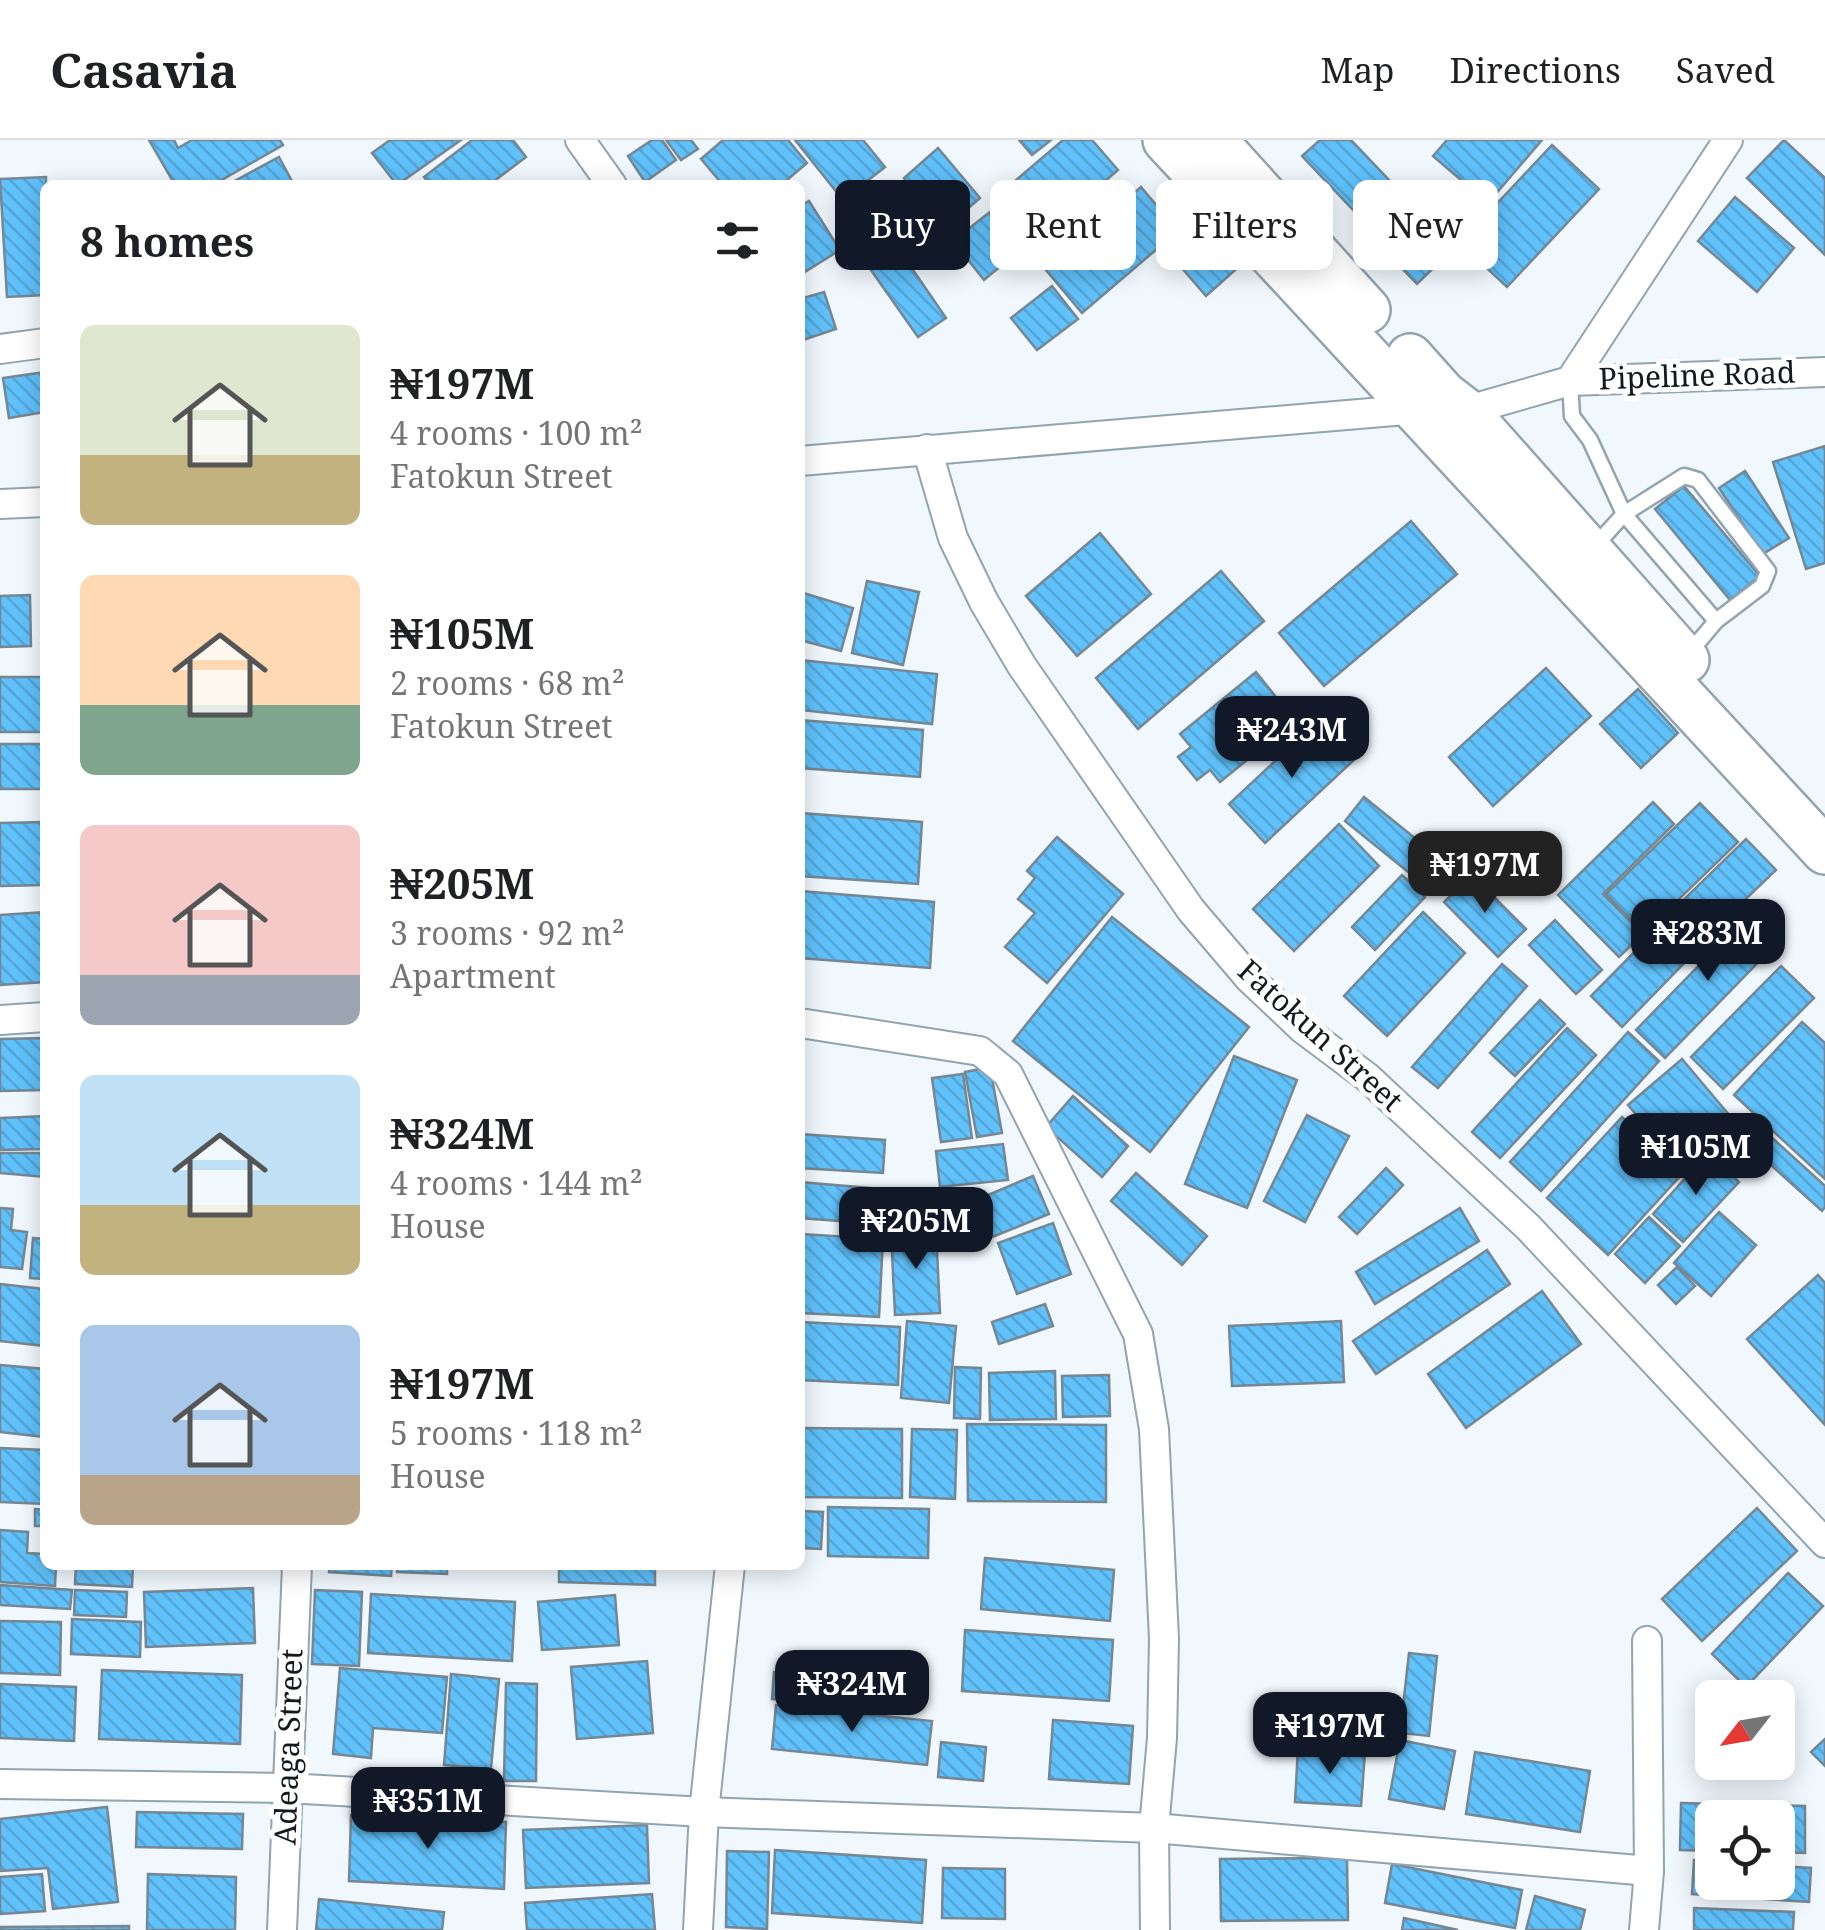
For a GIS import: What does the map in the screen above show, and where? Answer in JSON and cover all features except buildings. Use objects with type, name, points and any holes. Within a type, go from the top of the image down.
[{"type":"main road","points":[[1166,140],[1825,850]]},
{"type":"main road","points":[[1213,140],[1825,807]]},
{"type":"street","points":[[580,140],[608,180]]},
{"type":"street","points":[[1570,380],[1728,140]]},
{"type":"street","points":[[0,349],[40,344]]},
{"type":"street","name":"Pipeline Road","points":[[805,460],[1418,409],[1464,411],[1570,380],[1825,372]]},
{"type":"street","name":"Fatokun Street","points":[[926,448],[954,538],[984,602],[1022,666],[1191,910],[1249,978],[1289,1016],[1367,1077],[1528,1227],[1825,1543]]},
{"type":"street","points":[[0,504],[40,502]]},
{"type":"street","points":[[0,1020],[40,1017]]},
{"type":"street","points":[[805,1024],[980,1051],[1008,1074],[1138,1334],[1154,1429],[1164,1639],[1162,1738],[1154,1828],[1155,1930]]},
{"type":"street","name":"Adeaga Street","points":[[282,1930],[297,1570]]},
{"type":"street","points":[[698,1930],[704,1812],[729,1570]]},
{"type":"street","points":[[1644,1930],[1649,1871],[1648,1642]]},
{"type":"street","points":[[0,1784],[287,1788],[704,1812],[1154,1828],[1649,1871]]},
{"type":"lane","points":[[1570,380],[1572,416],[1590,440],[1624,514],[1716,621]]},
{"type":"lane","points":[[1591,550],[1624,514],[1684,476],[1698,480],[1768,571],[1762,586],[1716,621],[1685,658]]}]
